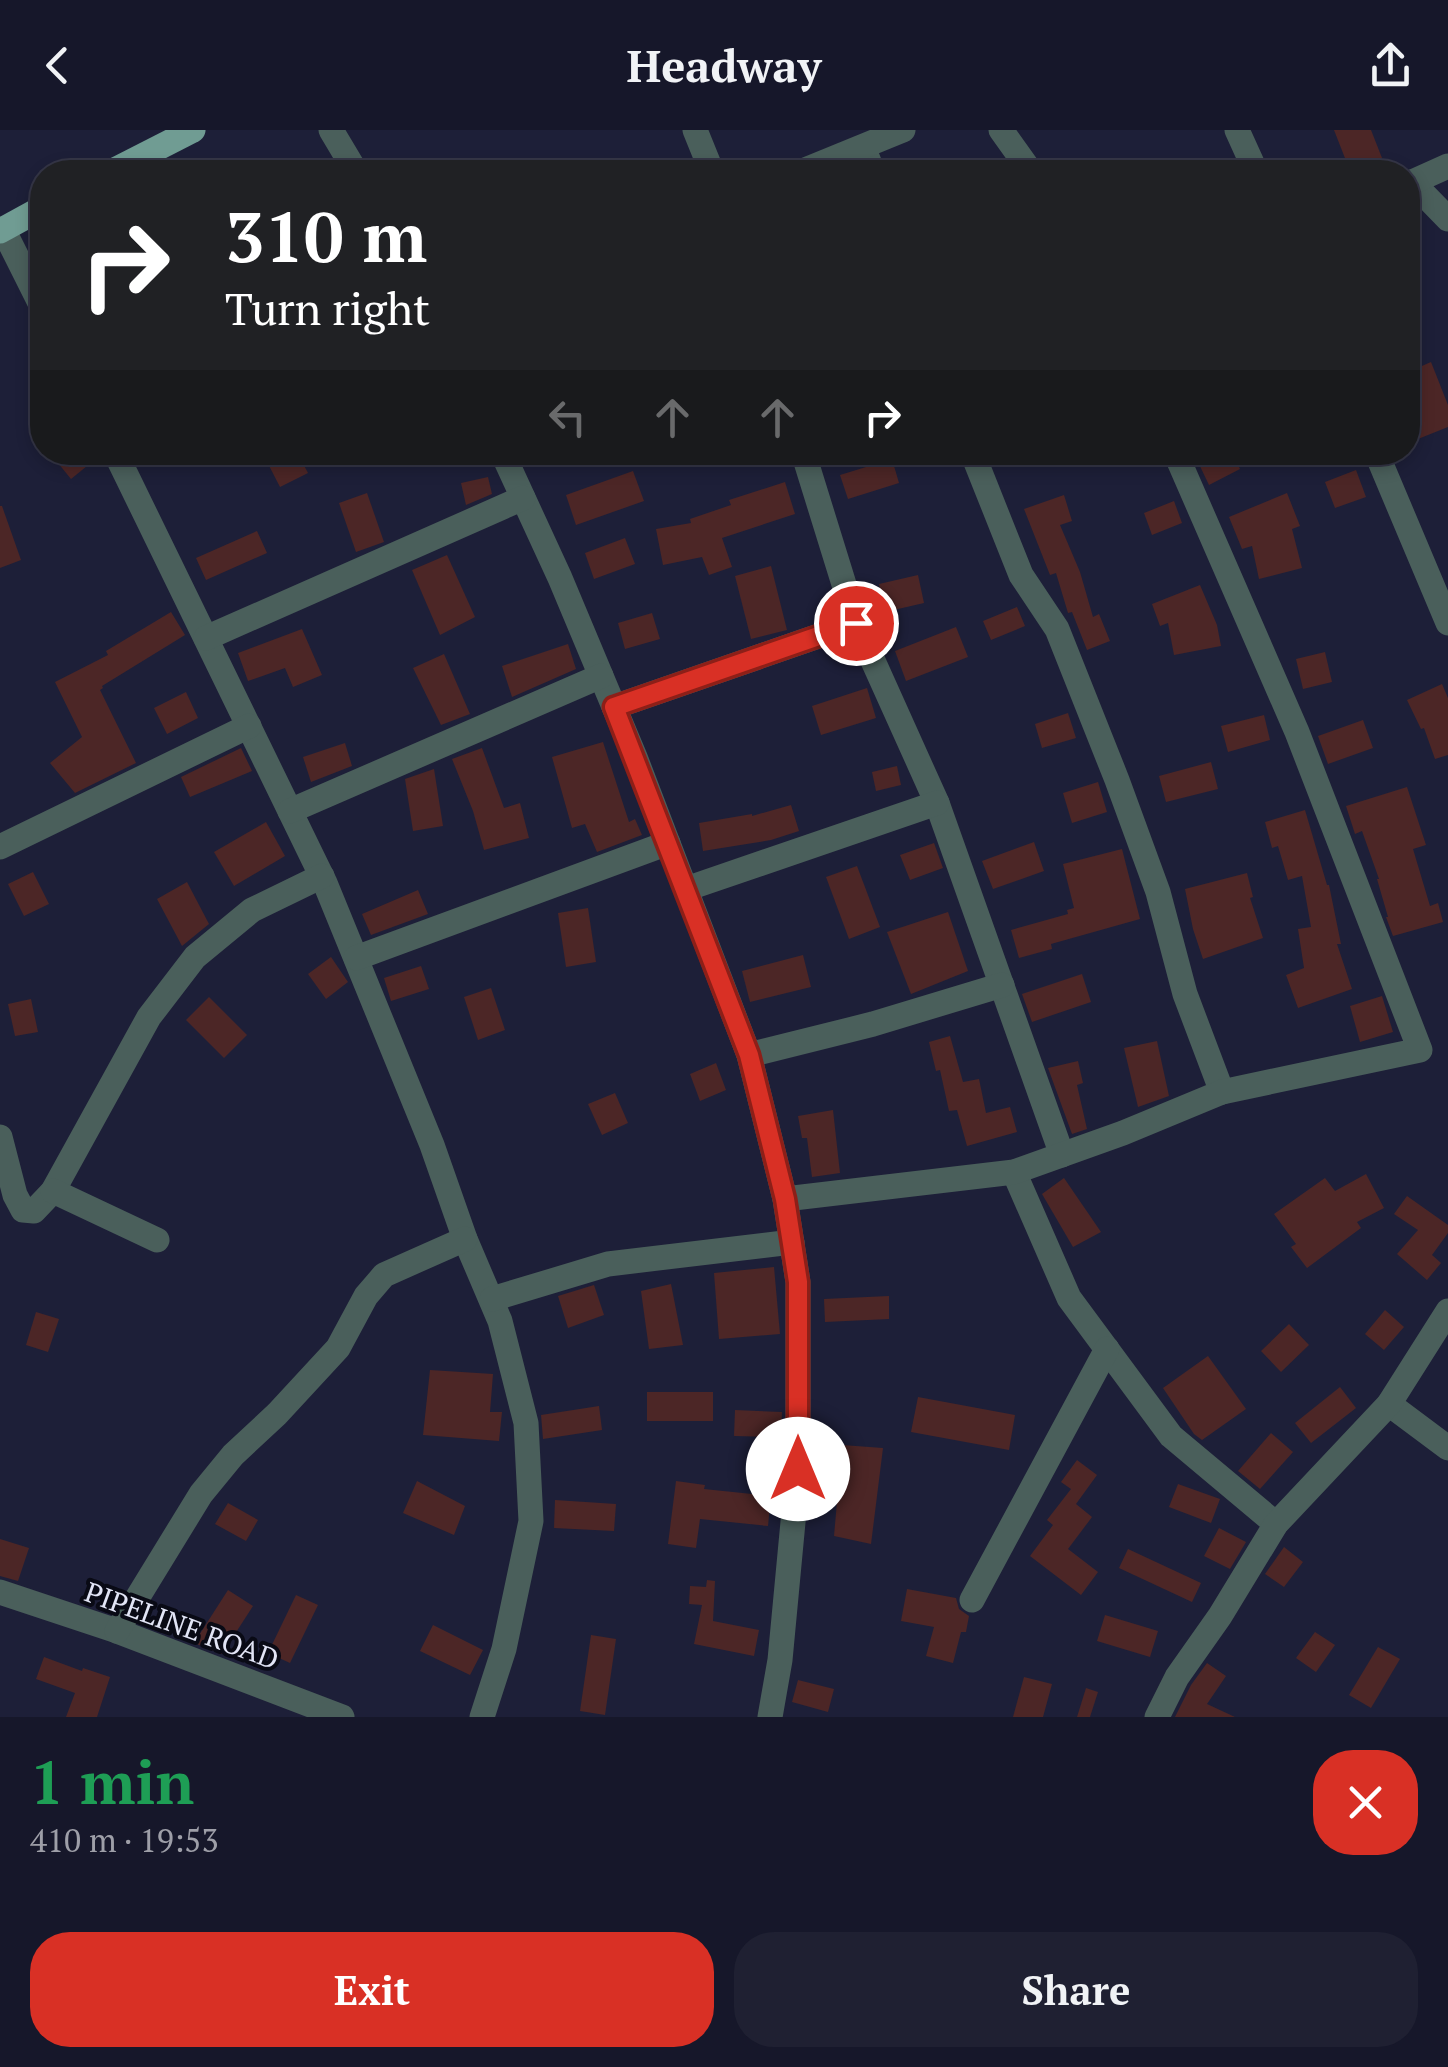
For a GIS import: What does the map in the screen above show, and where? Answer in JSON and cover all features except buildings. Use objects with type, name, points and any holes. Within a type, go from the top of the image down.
[{"type":"main road","points":[[135,160],[193,130]]},
{"type":"main road","points":[[2,230],[30,215]]},
{"type":"street","points":[[332,130],[349,160]]},
{"type":"street","points":[[694,130],[707,160]]},
{"type":"street","points":[[830,160],[902,130]]},
{"type":"street","points":[[1001,130],[1022,160]]},
{"type":"street","points":[[1237,130],[1251,160]]},
{"type":"street","points":[[862,147],[868,160]]},
{"type":"street","points":[[1420,179],[1448,166]]},
{"type":"street","points":[[1420,193],[1448,220]]},
{"type":"street","points":[[2,230],[30,285]]},
{"type":"street","points":[[121,465],[322,876],[500,1321],[526,1423],[531,1520],[504,1649],[482,1717]]},
{"type":"street","points":[[508,465],[602,676],[749,1055],[785,1199],[798,1282],[798,1469],[778,1715]]},
{"type":"street","points":[[807,465],[856,623],[937,803],[1062,1155]]},
{"type":"street","points":[[977,465],[1021,575],[1057,630],[1117,780],[1158,892],[1185,994],[1222,1092]]},
{"type":"street","points":[[785,1199],[1014,1172],[1124,1133],[1222,1092],[1420,1050],[1297,732],[1182,465]]},
{"type":"street","points":[[1381,465],[1448,623]]},
{"type":"street","points":[[206,638],[523,498]]},
{"type":"street","points":[[614,707],[856,623]]},
{"type":"street","points":[[290,810],[602,676]]},
{"type":"street","points":[[0,847],[249,726]]},
{"type":"street","points":[[686,889],[937,803]]},
{"type":"street","points":[[356,958],[668,843]]},
{"type":"street","points":[[0,1137],[14,1195],[23,1210],[34,1211],[53,1191],[149,1017],[195,957],[252,910],[322,876]]},
{"type":"street","points":[[749,1055],[1002,986]]},
{"type":"street","points":[[1014,1172],[1069,1298],[1171,1436],[1276,1524]]},
{"type":"street","points":[[53,1191],[158,1240]]},
{"type":"street","points":[[117,1631],[201,1494],[233,1455],[338,1348],[366,1296],[384,1275],[466,1239]]},
{"type":"street","points":[[492,1298],[608,1264],[792,1242]]},
{"type":"street","points":[[1157,1717],[1176,1678],[1220,1616],[1276,1524],[1389,1404],[1448,1310]]},
{"type":"street","points":[[972,1600],[1107,1349]]},
{"type":"street","points":[[1389,1404],[1448,1448]]},
{"type":"street","name":"PIPELINE ROAD","points":[[0,1592],[117,1631],[342,1717]]},
{"type":"route","points":[[798,1469],[798,1282],[785,1199],[749,1055],[614,707],[856,623]]}]
